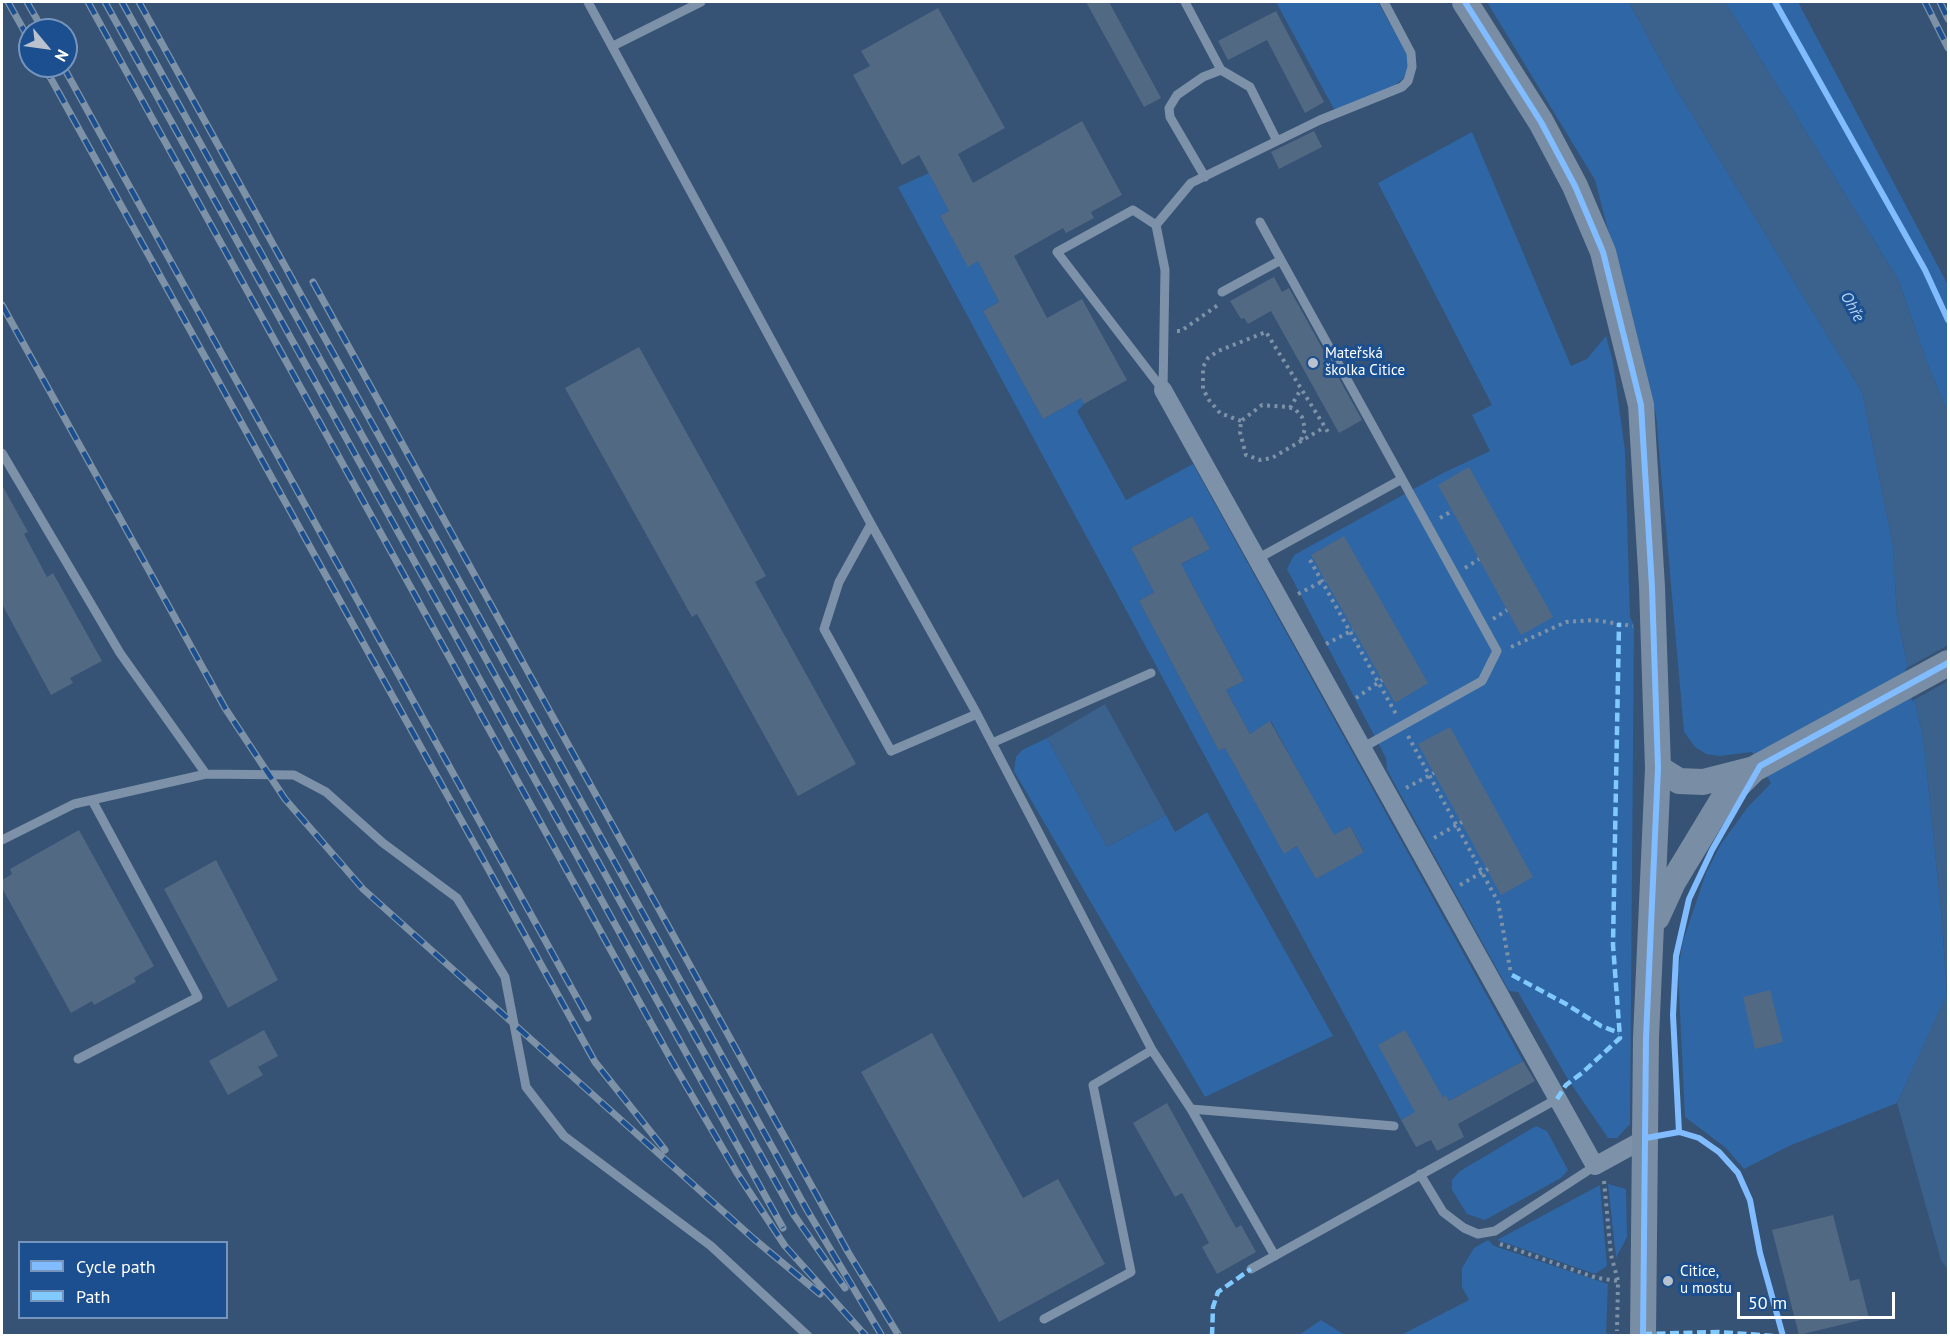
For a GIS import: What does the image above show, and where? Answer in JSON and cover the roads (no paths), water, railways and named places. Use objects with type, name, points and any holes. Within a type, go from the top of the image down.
[{"type":"street","points":[[1465,2],[1541,122],[1575,186],[1603,252],[1641,405],[1652,587],[1658,768],[1646,1038],[1643,1335]]},
{"type":"street","points":[[1163,390],[1557,1100],[1599,1164],[1646,1138]]},
{"type":"street","points":[[1658,768],[1679,781],[1703,782],[1757,768],[1948,663]]},
{"type":"street","points":[[1652,928],[1673,882],[1722,801],[1757,768]]},
{"type":"lane","points":[[588,2],[992,743],[1152,1050],[1191,1109],[1275,1256]]},
{"type":"lane","points":[[613,46],[701,2]]},
{"type":"lane","points":[[1185,2],[1221,70],[1250,87],[1277,141]]},
{"type":"lane","points":[[1156,225],[1181,192],[1205,177],[1320,120],[1387,94],[1408,81],[1412,67],[1411,53],[1384,2]]},
{"type":"lane","points":[[1205,177],[1170,117],[1169,108],[1177,95],[1203,77],[1221,70]]},
{"type":"lane","points":[[1133,210],[1156,225],[1165,270],[1163,390],[1057,252],[1133,210]]},
{"type":"lane","points":[[1260,222],[1497,651],[1482,681],[1362,748]]},
{"type":"lane","points":[[1225,290],[1281,260]]},
{"type":"lane","points":[[2,453],[120,653],[206,774]]},
{"type":"lane","points":[[1257,559],[1402,479]]},
{"type":"lane","points":[[871,524],[839,582],[824,629],[891,751],[976,714]]},
{"type":"lane","points":[[992,743],[1150,673]]},
{"type":"lane","points":[[2,840],[74,804],[206,774],[294,776],[326,792],[383,843],[457,898],[505,977],[526,1087],[564,1136],[711,1246],[808,1335]]},
{"type":"lane","points":[[78,1059],[198,997],[92,800]]},
{"type":"lane","points":[[1044,1319],[1131,1272],[1093,1085],[1152,1050]]},
{"type":"lane","points":[[1251,1269],[1557,1100]]},
{"type":"lane","points":[[1191,1109],[1394,1126]]},
{"type":"lane","points":[[1420,1174],[1443,1212],[1464,1228],[1478,1234],[1495,1231],[1599,1164]]},
{"type":"water","name":"Ohře","points":[[1629,2],[1725,2],[1898,279],[1928,365],[1948,413],[1948,1270],[1941,1260],[1897,1103],[1947,994],[1924,743],[1897,616],[1893,546],[1862,392],[1674,85]]},
{"type":"water","points":[[1105,704],[1166,815],[1107,847],[1047,738]]},
{"type":"railway","points":[[8,2],[18,20]]},
{"type":"railway","points":[[27,2],[36,18]]},
{"type":"railway","points":[[88,2],[673,1063],[737,1173],[785,1246],[866,1336]]},
{"type":"railway","points":[[105,2],[783,1228]]},
{"type":"railway","points":[[122,2],[794,1215],[845,1288]]},
{"type":"railway","points":[[139,2],[807,1210],[882,1336]]},
{"type":"railway","points":[[1925,2],[1948,48]]},
{"type":"railway","points":[[1940,2],[1948,19]]},
{"type":"railway","points":[[51,78],[595,1062],[665,1150]]},
{"type":"railway","points":[[70,78],[588,1018]]},
{"type":"railway","points":[[313,282],[848,1252],[899,1336]]},
{"type":"railway","points":[[2,305],[225,708],[285,799],[363,889],[754,1239],[820,1294]]},
{"type":"place","name":"Mateřská školka Citice","points":[[1313,363]]},
{"type":"place","name":"Citice, u mostu","points":[[1668,1281]]}]
